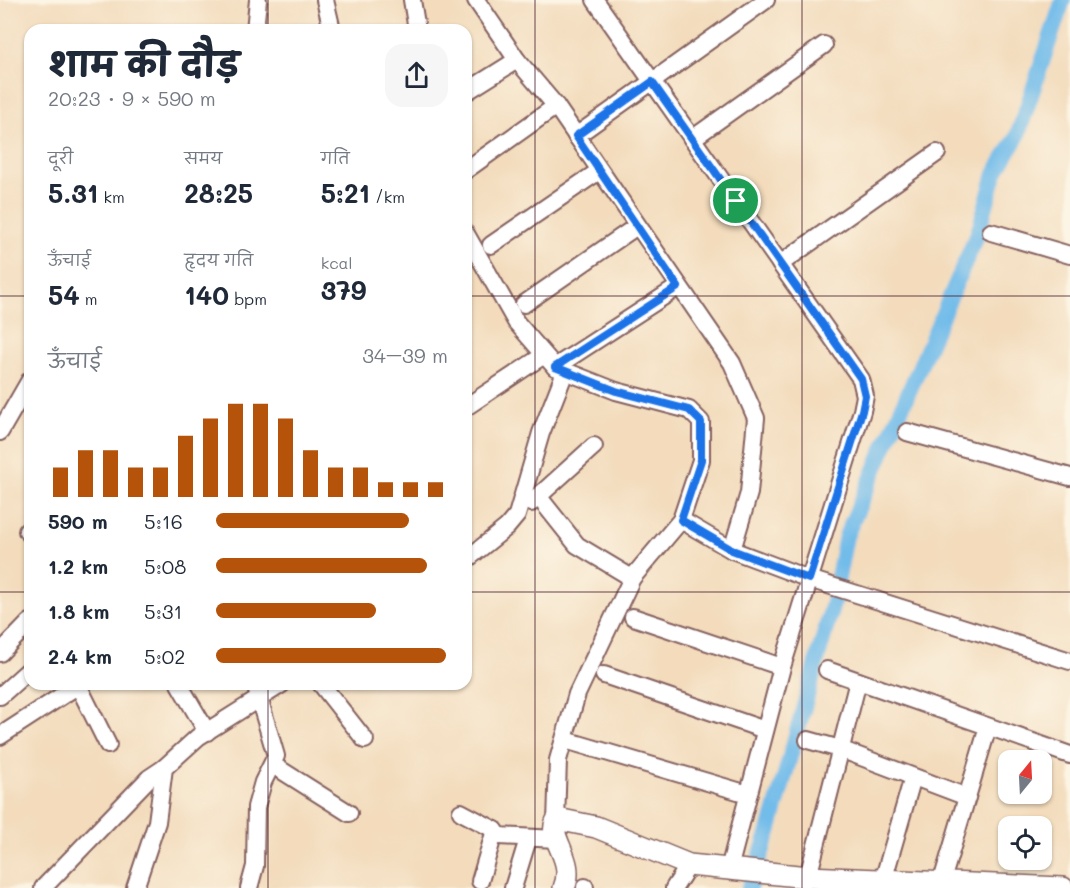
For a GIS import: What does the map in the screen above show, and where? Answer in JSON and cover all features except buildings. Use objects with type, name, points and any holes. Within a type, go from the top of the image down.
[{"type":"street","points":[[256,24],[258,0]]},
{"type":"street","points":[[325,0],[331,24]]},
{"type":"street","points":[[412,0],[416,24]]},
{"type":"street","points":[[476,0],[517,60],[556,106],[732,363],[756,418],[749,493],[732,550]]},
{"type":"street","points":[[595,0],[861,379],[865,396],[812,580],[782,667],[748,794],[745,870]]},
{"type":"street","points":[[576,136],[766,0]]},
{"type":"street","points":[[692,139],[824,45]]},
{"type":"street","points":[[472,88],[517,60]]},
{"type":"street","points":[[472,166],[556,106]]},
{"type":"street","points":[[780,264],[937,153]]},
{"type":"street","points":[[490,245],[599,171]]},
{"type":"street","points":[[524,304],[637,226]]},
{"type":"street","points":[[991,232],[1070,255]]},
{"type":"street","points":[[472,245],[516,322],[555,365],[616,391],[689,410],[701,422],[701,460],[681,520],[632,578],[577,694],[558,760],[556,830],[567,866],[564,888]]},
{"type":"street","points":[[472,404],[555,365],[678,287]]},
{"type":"street","points":[[516,515],[541,433],[555,365]]},
{"type":"street","points":[[0,432],[24,390]]},
{"type":"street","points":[[907,432],[1070,477]]},
{"type":"street","points":[[472,555],[507,527],[516,515],[594,446]]},
{"type":"street","points":[[538,496],[577,545],[632,578]]},
{"type":"street","points":[[681,520],[732,550],[812,580],[1070,661]]},
{"type":"street","points":[[633,617],[782,667]]},
{"type":"street","points":[[0,653],[24,628]]},
{"type":"street","points":[[827,670],[1070,755]]},
{"type":"street","points":[[0,695],[24,674]]},
{"type":"street","points":[[604,675],[765,730]]},
{"type":"street","points":[[808,877],[858,681]]},
{"type":"street","points":[[0,736],[71,690]]},
{"type":"street","points":[[81,690],[108,745]]},
{"type":"street","points":[[182,690],[207,732]]},
{"type":"street","points":[[326,690],[365,740]]},
{"type":"street","points":[[43,888],[149,778],[257,691],[276,756],[263,782],[256,807],[255,866],[249,888]]},
{"type":"street","points":[[940,884],[988,727]]},
{"type":"street","points":[[808,740],[840,749],[967,797]]},
{"type":"street","points":[[572,742],[748,794]]},
{"type":"street","points":[[273,765],[350,813]]},
{"type":"street","points":[[135,888],[157,822],[164,768]]},
{"type":"street","points":[[883,881],[913,777]]},
{"type":"street","points":[[461,812],[495,830],[499,836],[528,839],[556,830],[562,820],[596,827],[688,865],[808,877],[1063,888]]},
{"type":"street","points":[[480,881],[495,830]]},
{"type":"street","points":[[513,888],[528,839]]},
{"type":"street","points":[[674,888],[688,865]]},
{"type":"waterway","points":[[749,888],[769,832],[833,603],[846,536],[978,233],[995,174],[1017,137],[1063,0]]},
{"type":"route","points":[[652,82],[736,201],[861,379],[865,396],[809,579],[732,550],[681,520],[701,460],[701,422],[689,410],[616,391],[555,367],[678,287],[576,136],[652,82]]}]
